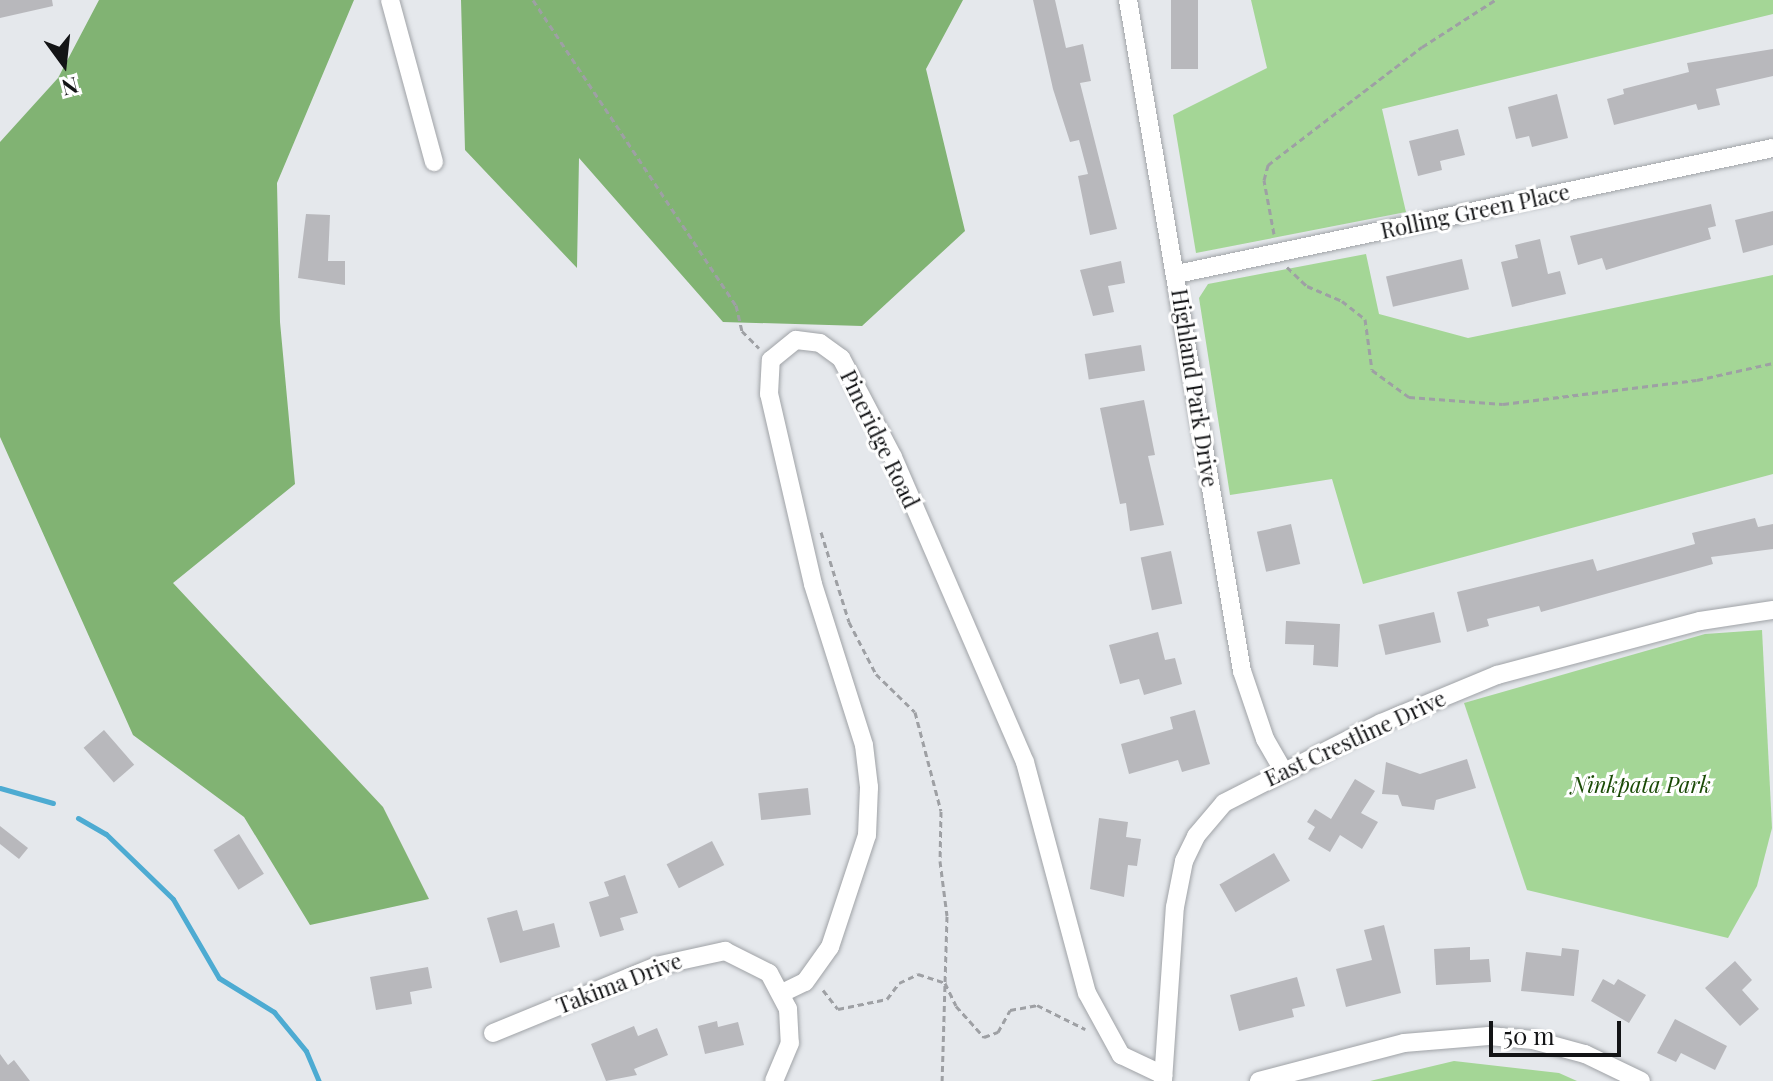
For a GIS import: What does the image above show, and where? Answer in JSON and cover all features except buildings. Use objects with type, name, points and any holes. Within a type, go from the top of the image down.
[{"type":"street","points":[[390,0],[434,162]]},
{"type":"street","name":"Highland Park Drive","points":[[1128,0],[1177,274],[1242,671],[1265,739],[1283,770]]},
{"type":"street","name":"Rolling Green Place","points":[[1177,274],[1773,148]]},
{"type":"street","name":"Pineridge Road","points":[[815,970],[830,947],[867,835],[869,787],[864,745],[813,584],[769,394],[771,360],[796,340],[820,343],[841,358],[893,457],[1025,762],[1087,993],[1104,1030],[1121,1055],[1163,1078]]},
{"type":"street","name":"East Crestline Drive","points":[[1163,1078],[1175,907],[1184,861],[1196,836],[1224,803],[1283,770],[1497,675],[1700,621],[1773,610]]},
{"type":"street","name":"Takima Drive","points":[[493,1033],[656,966],[707,952],[749,959],[769,973],[782,993],[791,1033],[774,1081]]},
{"type":"street","points":[[782,993],[815,970]]},
{"type":"street","points":[[1259,1081],[1404,1043],[1489,1036],[1533,1040],[1585,1054],[1641,1081]]},
{"type":"path","points":[[533,0],[736,305],[742,331],[764,353]]},
{"type":"path","points":[[1495,0],[1422,47],[1268,165],[1264,180],[1269,220],[1287,269],[1307,286],[1342,301],[1365,319],[1372,370],[1409,397],[1503,404],[1697,380],[1773,363]]},
{"type":"path","points":[[819,526],[849,622],[876,674],[915,712],[941,811],[945,983],[942,1081]]},
{"type":"path","points":[[815,970],[838,1009],[887,999],[899,983],[918,974],[945,983],[984,1037],[998,1032],[1010,1010],[1037,1005],[1074,1028],[1104,1030]]},
{"type":"green space","points":[[99,0],[354,0],[277,183],[280,322],[295,484],[173,583],[383,807],[429,899],[310,925],[244,817],[133,735],[0,437],[0,142],[58,78]]},
{"type":"green space","points":[[461,0],[963,0],[926,69],[965,231],[862,326],[723,322],[579,158],[577,268],[465,150]]},
{"type":"green space","points":[[1251,0],[1773,0],[1773,14],[1382,109],[1406,212],[1196,253],[1173,115],[1267,68]]},
{"type":"green space","points":[[1366,254],[1379,314],[1468,338],[1773,275],[1773,474],[1363,584],[1332,479],[1230,495],[1199,298],[1208,284]]},
{"type":"green space","name":"Ninkpata Park","points":[[1762,630],[1772,828],[1757,886],[1728,938],[1527,890],[1464,703],[1705,634]]},
{"type":"green space","points":[[1454,1061],[1559,1073],[1577,1081],[1370,1081]]},
{"type":"waterway","points":[[0,788],[53,803]]},
{"type":"waterway","points":[[78,818],[106,834],[173,899],[219,978],[274,1012],[306,1051],[319,1081]]}]
